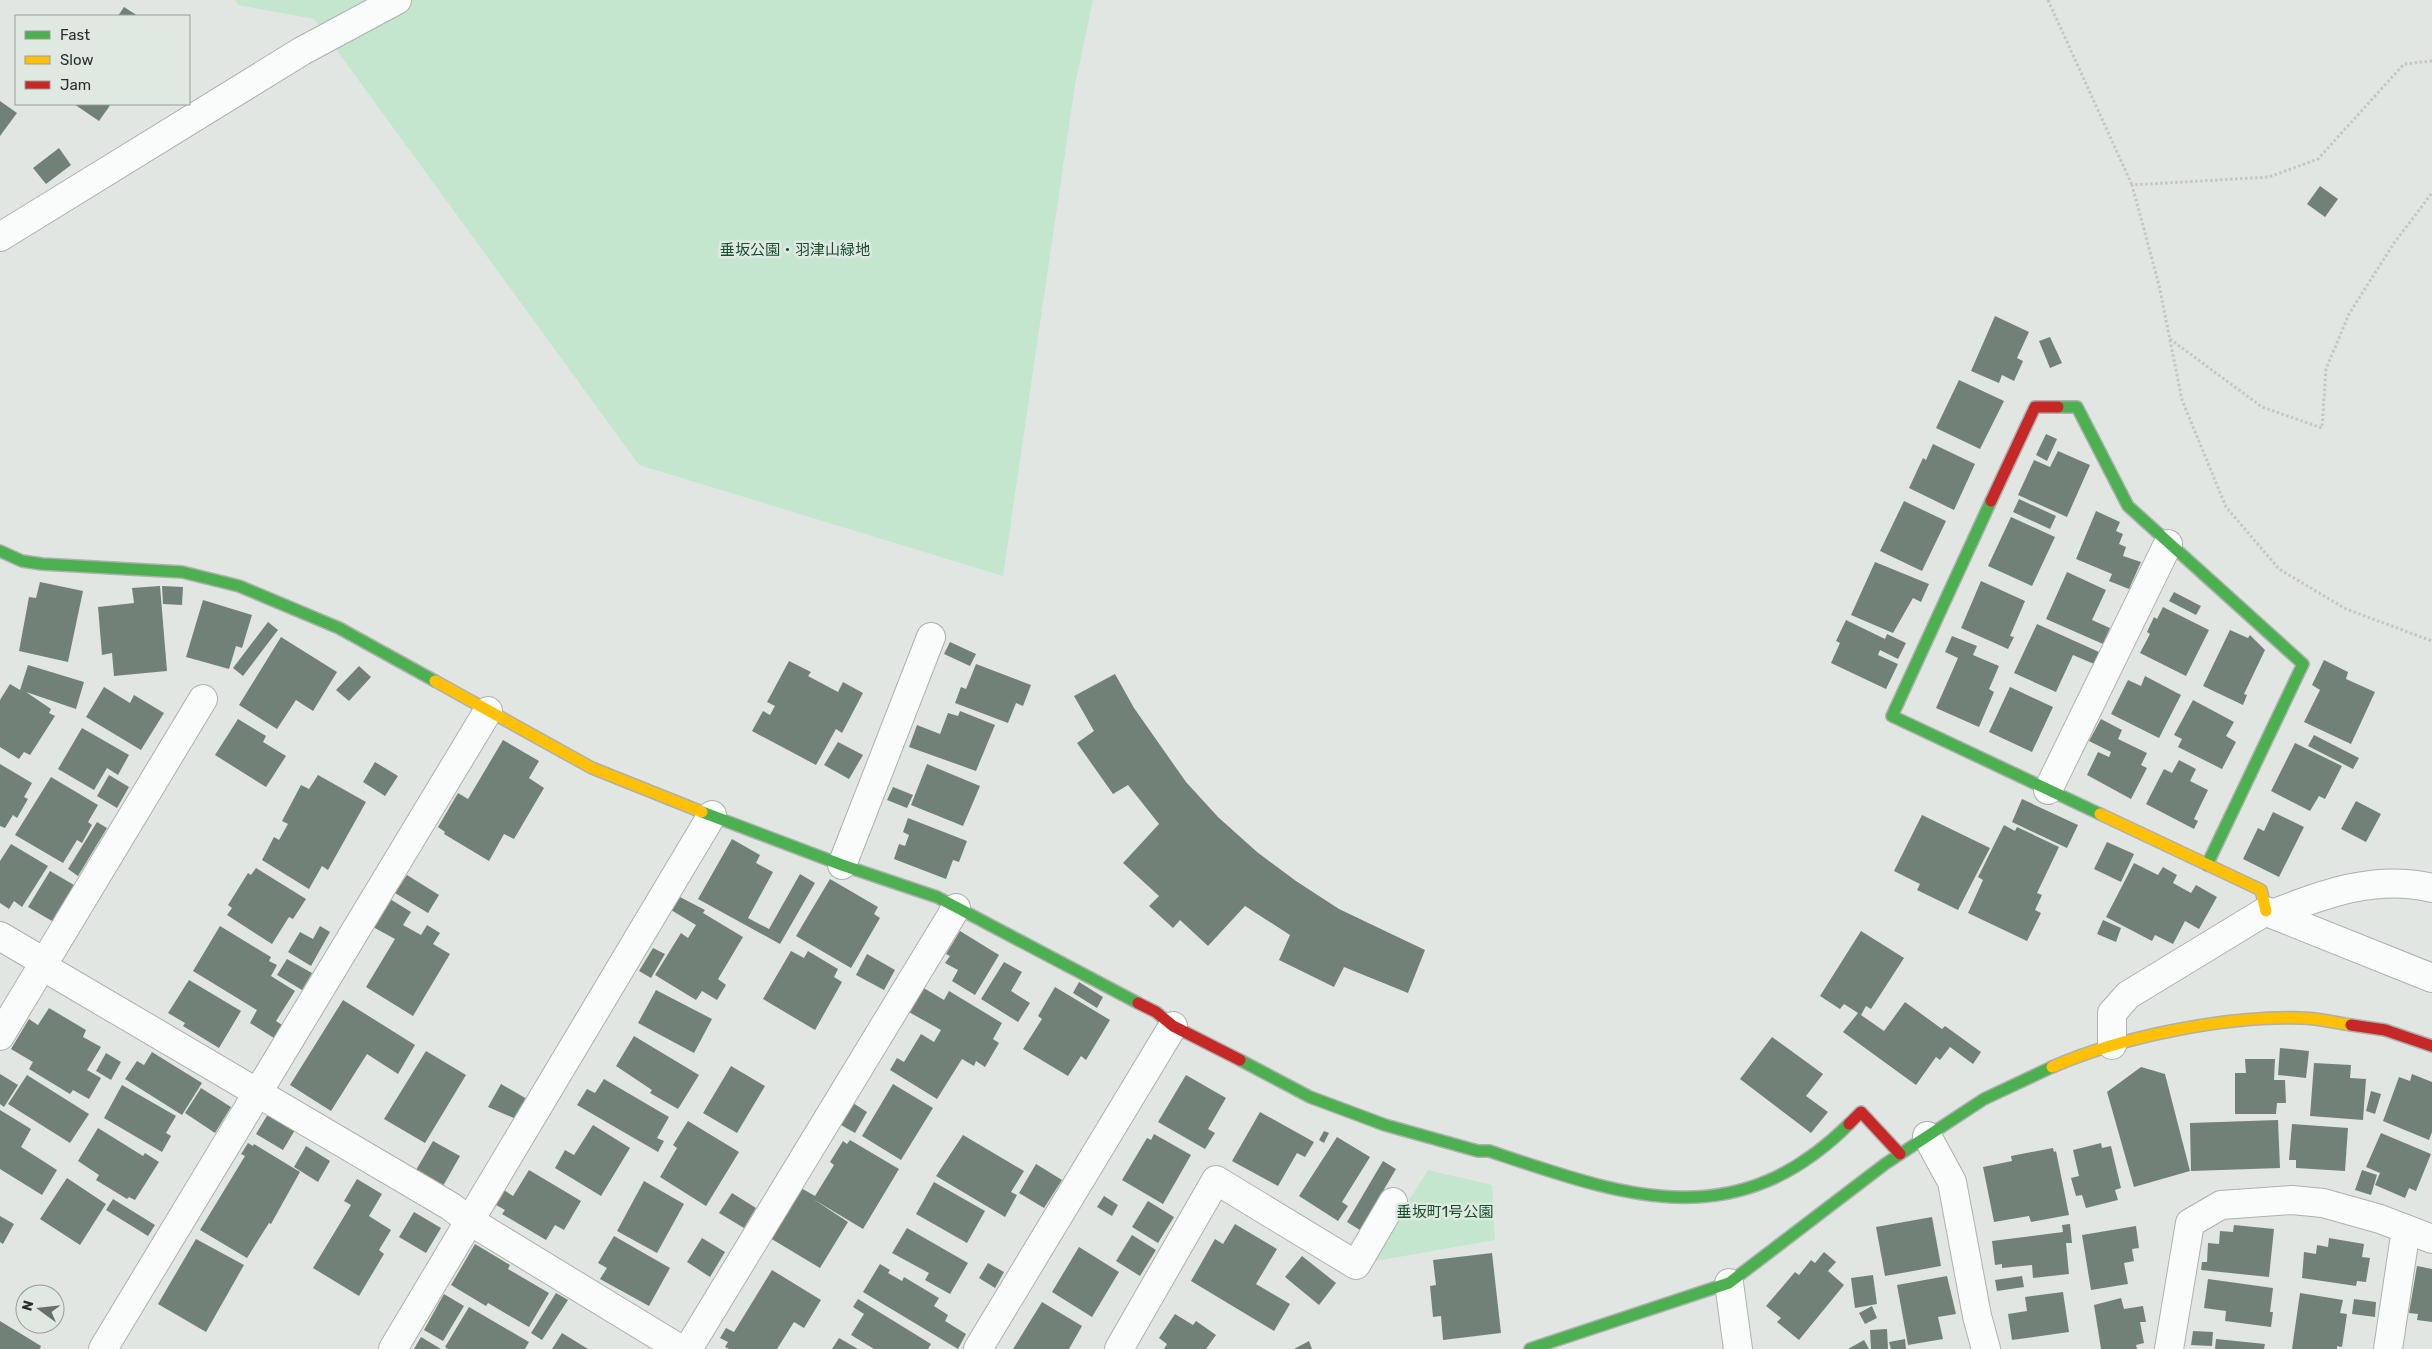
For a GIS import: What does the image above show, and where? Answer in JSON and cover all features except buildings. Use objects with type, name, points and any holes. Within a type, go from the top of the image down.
[{"type":"street","points":[[0,237],[302,51],[397,0]]},
{"type":"street","points":[[2207,865],[2303,664],[2128,506],[2077,407],[2035,407],[1944,599],[1892,716],[2207,865],[2261,890],[2269,912],[2432,978]]},
{"type":"street","points":[[2048,790],[2168,544]]},
{"type":"street","points":[[0,550],[22,560],[42,564],[182,572],[239,586],[339,628],[600,771],[842,865],[937,897],[1156,1012],[1173,1026],[1310,1097],[1376,1121],[1478,1151],[1489,1151],[1576,1180],[1639,1195],[1723,1195],[1761,1184],[1794,1170],[1826,1147],[1861,1112],[1900,1154]]},
{"type":"street","points":[[842,865],[931,638]]},
{"type":"street","points":[[0,1036],[202,699]]},
{"type":"street","points":[[103,1349],[488,711]]},
{"type":"street","points":[[393,1349],[712,815]]},
{"type":"street","points":[[2112,1044],[2112,1013],[2128,994],[2269,912],[2352,887],[2390,883],[2432,888]]},
{"type":"street","points":[[688,1349],[956,908]]},
{"type":"street","points":[[0,936],[257,1094],[450,1206],[470,1222],[680,1349]]},
{"type":"street","points":[[1530,1349],[1729,1283],[1900,1154],[1984,1099],[2055,1066],[2112,1044],[2220,1022],[2303,1018],[2385,1030],[2432,1046]]},
{"type":"street","points":[[978,1349],[1173,1026]]},
{"type":"street","points":[[1928,1136],[1952,1182],[1977,1316],[1986,1349]]},
{"type":"street","points":[[1118,1349],[1216,1180],[1356,1265],[1393,1202]]},
{"type":"street","points":[[2169,1349],[2190,1224],[2221,1205],[2292,1200],[2323,1203],[2380,1219],[2432,1239]]},
{"type":"street","points":[[2388,1349],[2406,1229]]},
{"type":"street","points":[[1729,1283],[1738,1349]]},
{"type":"path","points":[[2048,0],[2132,185],[2159,285],[2182,400],[2226,507],[2279,569],[2346,609],[2432,641]]},
{"type":"path","points":[[2132,185],[2269,177],[2318,159],[2404,64],[2432,61]]},
{"type":"path","points":[[2170,338],[2262,407],[2322,428],[2326,369],[2349,314],[2394,243],[2432,193]]},
{"type":"green space","name":"垂坂公園・羽津山緑地","points":[[235,0],[1093,0],[1075,85],[1003,576],[639,465],[314,19],[238,5]]},
{"type":"green space","name":"垂坂町1号公園","points":[[1428,1170],[1492,1185],[1495,1240],[1370,1262]]},
{"type":"traffic: fast","points":[[2058,407],[2077,407],[2128,506],[2303,664],[2207,865]]},
{"type":"traffic: fast","points":[[1991,501],[1892,716],[2100,814]]},
{"type":"traffic: fast","points":[[0,551],[22,561],[42,564],[182,572],[239,586],[339,628],[435,681]]},
{"type":"traffic: fast","points":[[702,812],[842,865],[937,897],[1138,1003]]},
{"type":"traffic: fast","points":[[1240,1060],[1310,1097],[1385,1125],[1478,1151],[1489,1151],[1586,1182],[1632,1192],[1677,1197],[1720,1195],[1763,1183],[1806,1160],[1849,1124]]},
{"type":"traffic: fast","points":[[1530,1349],[1729,1283],[1885,1164],[1984,1099],[2052,1067]]},
{"type":"traffic: slow","points":[[435,681],[592,768],[702,812]]},
{"type":"traffic: slow","points":[[2100,814],[2261,890],[2266,911]]},
{"type":"traffic: slow","points":[[2052,1067],[2080,1056],[2142,1037],[2208,1024],[2240,1020],[2302,1018],[2351,1025]]},
{"type":"traffic: jam","points":[[1991,501],[2035,407],[2058,407]]},
{"type":"traffic: jam","points":[[1138,1003],[1156,1012],[1173,1026],[1240,1060]]},
{"type":"traffic: jam","points":[[2351,1025],[2385,1030],[2432,1046]]},
{"type":"traffic: jam","points":[[1849,1124],[1861,1112],[1900,1154]]}]
